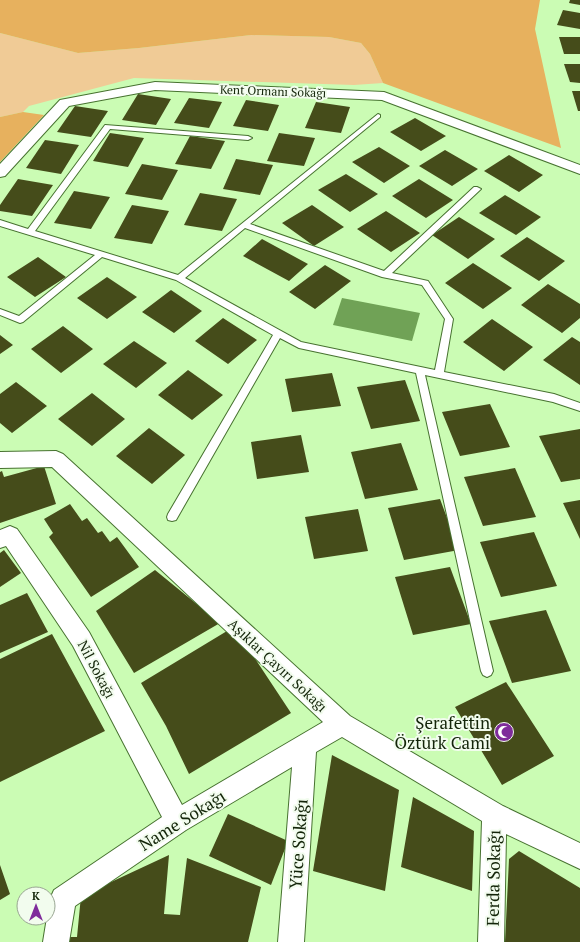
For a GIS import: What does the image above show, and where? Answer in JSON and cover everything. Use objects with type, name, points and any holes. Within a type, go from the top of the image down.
[{"type":"street","name":"Kent Ormanı Sokağı","points":[[0,172],[65,103],[155,86],[384,96],[580,170]]},
{"type":"street","name":"Kent Ormanı Sokağı","points":[[564,164],[580,163]]},
{"type":"street","name":"Aşıklar Çayırı Sokağı","points":[[0,460],[56,459],[342,724],[494,814],[580,856]]},
{"type":"street","name":"Nil Sokağı","points":[[0,539],[10,535],[82,639],[177,821]]},
{"type":"street","name":"Name Sokağı","points":[[56,942],[63,899],[177,821],[342,724]]},
{"type":"street","name":"Yüce Sokağı","points":[[291,942],[305,745]]},
{"type":"street","name":"Ferda Sokağı","points":[[491,942],[494,814]]},
{"type":"lane","points":[[179,278],[378,116]]},
{"type":"lane","points":[[29,232],[108,127],[248,138]]},
{"type":"lane","points":[[385,275],[477,189]]},
{"type":"lane","points":[[0,223],[179,278],[299,345],[554,398],[580,407]]},
{"type":"lane","points":[[244,225],[385,275],[425,283],[449,319],[439,375]]},
{"type":"lane","points":[[0,312],[20,320],[100,254]]},
{"type":"lane","points":[[172,517],[278,334]]},
{"type":"lane","points":[[420,371],[487,671]]},
{"type":"shaded area","points":[[0,0],[540,0],[535,29],[561,148],[383,83],[370,54],[361,43],[329,37],[251,35],[139,48],[78,53],[0,33]]},
{"type":"shaded area","points":[[0,33],[78,53],[139,48],[251,35],[329,37],[361,43],[370,54],[383,83],[354,85],[134,78],[29,106],[23,112],[0,117]]},
{"type":"shaded area","points":[[23,112],[44,115],[0,162],[0,117]]},
{"type":"shaded area","points":[[342,298],[420,313],[412,341],[333,325]]},
{"type":"building","points":[[570,0],[580,0],[580,5],[569,3]]},
{"type":"building","points":[[563,10],[580,13],[580,29],[557,25]]},
{"type":"building","points":[[559,37],[580,37],[580,54],[564,54]]},
{"type":"building","points":[[564,64],[580,64],[580,83],[570,82]]},
{"type":"building","points":[[572,91],[580,91],[580,111],[578,111]]},
{"type":"building","points":[[138,94],[171,99],[156,125],[122,120]]},
{"type":"building","points":[[189,98],[222,102],[209,128],[174,123]]},
{"type":"building","points":[[246,100],[279,105],[268,131],[233,126]]},
{"type":"building","points":[[316,102],[350,107],[341,133],[305,128]]},
{"type":"building","points":[[75,106],[108,111],[91,137],[57,132]]},
{"type":"building","points":[[415,118],[446,136],[421,151],[390,132]]},
{"type":"building","points":[[110,133],[144,138],[128,167],[93,161]]},
{"type":"building","points":[[279,133],[315,138],[304,166],[267,161]]},
{"type":"building","points":[[190,136],[225,141],[211,169],[175,164]]},
{"type":"building","points":[[45,140],[79,145],[61,174],[26,168]]},
{"type":"building","points":[[379,147],[410,166],[384,183],[352,162]]},
{"type":"building","points":[[445,150],[478,169],[452,186],[419,166]]},
{"type":"building","points":[[509,155],[543,175],[519,192],[484,171]]},
{"type":"building","points":[[236,159],[273,165],[260,195],[223,189]]},
{"type":"building","points":[[142,164],[178,170],[162,200],[125,194]]},
{"type":"building","points":[[346,174],[378,194],[350,212],[318,190]]},
{"type":"building","points":[[18,179],[53,185],[32,216],[0,211],[0,205]]},
{"type":"building","points":[[419,179],[453,200],[426,218],[392,196]]},
{"type":"building","points":[[74,191],[110,197],[91,229],[54,223]]},
{"type":"building","points":[[200,193],[237,199],[222,231],[184,225]]},
{"type":"building","points":[[505,195],[541,217],[516,235],[479,213]]},
{"type":"building","points":[[132,205],[169,211],[152,244],[114,238]]},
{"type":"building","points":[[312,205],[344,227],[314,246],[282,223]]},
{"type":"building","points":[[386,211],[420,233],[391,252],[357,229]]},
{"type":"building","points":[[459,217],[495,239],[468,259],[432,235]]},
{"type":"building","points":[[527,237],[565,261],[539,281],[500,256]]},
{"type":"building","points":[[262,239],[308,264],[289,281],[243,256]]},
{"type":"building","points":[[38,257],[66,277],[35,297],[7,277]]},
{"type":"building","points":[[473,263],[512,288],[483,309],[445,283]]},
{"type":"building","points":[[325,265],[351,281],[315,309],[289,292]]},
{"type":"building","points":[[107,277],[137,297],[107,319],[77,298]]},
{"type":"building","points":[[548,284],[580,304],[580,318],[562,333],[521,305]]},
{"type":"building","points":[[171,290],[202,311],[174,333],[142,312]]},
{"type":"building","points":[[223,318],[257,340],[228,364],[195,341]]},
{"type":"building","points":[[492,319],[533,347],[504,371],[463,342]]},
{"type":"building","points":[[63,326],[93,349],[61,373],[31,349]]},
{"type":"building","points":[[0,335],[13,345],[0,354]]},
{"type":"building","points":[[572,337],[580,342],[580,385],[543,360]]},
{"type":"building","points":[[134,341],[167,363],[136,388],[103,364]]},
{"type":"building","points":[[188,370],[223,395],[192,420],[158,395]]},
{"type":"building","points":[[332,373],[341,406],[292,412],[285,379]]},
{"type":"building","points":[[405,380],[420,421],[371,429],[357,387]]},
{"type":"building","points":[[16,382],[47,406],[12,433],[0,423],[0,394]]},
{"type":"building","points":[[92,393],[125,419],[92,446],[58,419]]},
{"type":"building","points":[[490,404],[510,447],[460,456],[442,412]]},
{"type":"building","points":[[149,428],[185,455],[152,484],[116,456]]},
{"type":"building","points":[[580,429],[580,479],[561,482],[539,436]]},
{"type":"building","points":[[301,435],[309,472],[257,479],[251,442]]},
{"type":"building","points":[[401,443],[418,490],[365,499],[351,452]]},
{"type":"building","points":[[44,466],[56,504],[0,523],[0,472],[2,471],[4,477]]},
{"type":"building","points":[[515,468],[536,517],[483,526],[464,477]]},
{"type":"building","points":[[440,499],[459,550],[404,560],[388,508]]},
{"type":"building","points":[[580,500],[580,539],[563,503]]},
{"type":"building","points":[[70,504],[82,521],[87,518],[98,533],[102,531],[110,542],[117,537],[139,567],[91,597],[49,537],[53,533],[44,519]]},
{"type":"building","points":[[358,509],[368,551],[314,559],[305,517]]},
{"type":"building","points":[[534,532],[557,586],[501,597],[480,542]]},
{"type":"building","points":[[4,550],[21,573],[0,587],[0,553]]},
{"type":"building","points":[[450,567],[471,624],[413,635],[395,577]]},
{"type":"building","points":[[155,570],[220,623],[134,673],[96,611]]},
{"type":"building","points":[[27,593],[48,632],[0,653],[0,605]]},
{"type":"building","points":[[546,610],[571,671],[512,683],[489,621]]},
{"type":"building","points":[[227,631],[246,645],[291,713],[189,774],[166,726],[141,683]]},
{"type":"building","points":[[52,634],[105,731],[0,782],[0,659]]},
{"type":"building","name":"Şerafettin Öztürk Cami","points":[[506,682],[554,756],[502,785],[455,707]]},
{"type":"building","points":[[332,755],[399,790],[385,891],[313,871]]},
{"type":"building","points":[[413,797],[474,831],[472,891],[401,867]]},
{"type":"building","points":[[228,814],[288,841],[271,885],[209,856]]},
{"type":"building","points":[[519,851],[580,888],[580,942],[505,942],[509,859]]},
{"type":"building","points":[[169,855],[164,914],[180,915],[187,858],[261,887],[248,942],[65,942],[66,937],[77,937],[81,896]]},
{"type":"building","points":[[0,865],[10,894],[0,900]]},
{"type":"place","name":"Şerafettin Öztürk Cami","points":[[504,732]]}]
